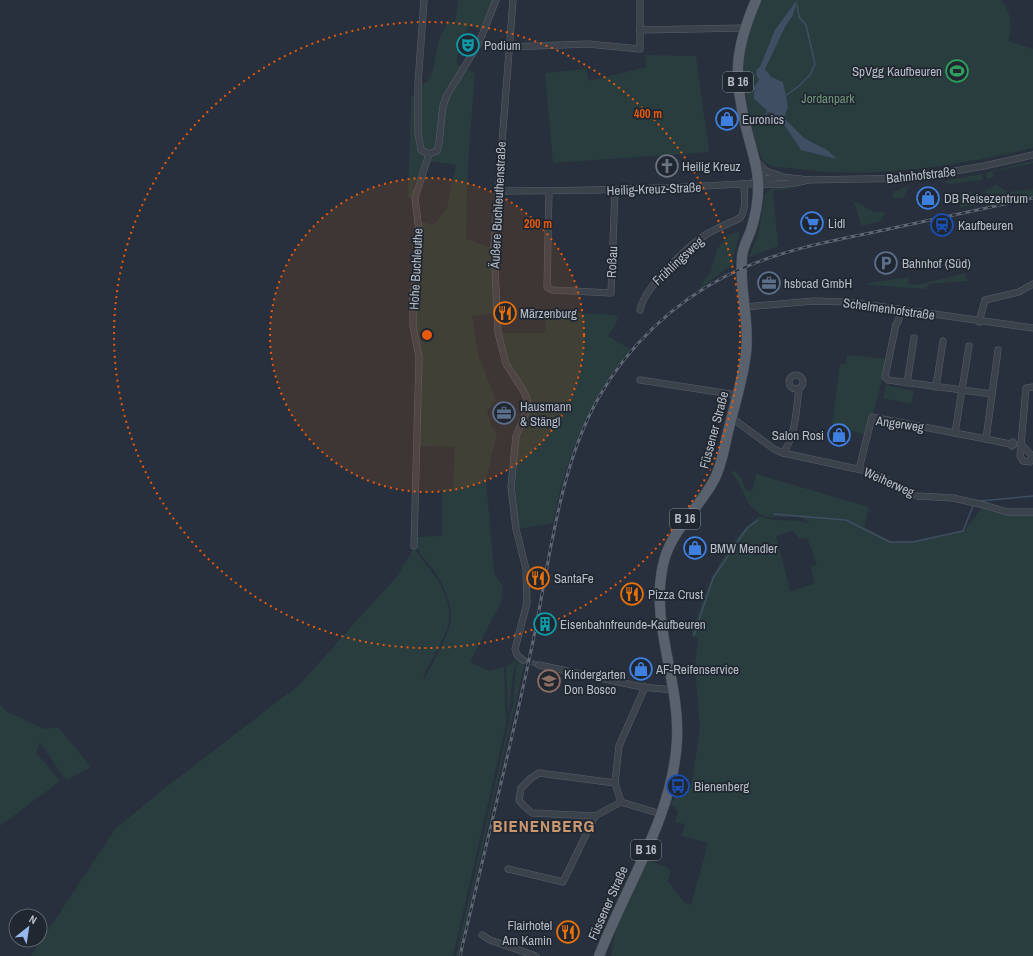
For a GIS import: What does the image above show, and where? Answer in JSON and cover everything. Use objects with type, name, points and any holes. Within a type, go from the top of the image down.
[{"type":"main road","name":"B 16","points":[[752,183],[746,129],[737,71],[738,53],[744,28],[756,0]]},
{"type":"main road","name":"B 16","points":[[746,129],[755,157],[752,183]]},
{"type":"main road","name":"Füssener Straße","points":[[599,956],[661,814],[672,776],[677,739],[674,690],[660,608],[662,568],[667,550],[677,531],[704,497],[717,475],[732,418],[746,356],[748,332],[742,255],[754,219],[758,196],[752,183]]},
{"type":"street","points":[[424,0],[418,84],[418,133],[421,150],[429,154]]},
{"type":"street","name":"Hohe Buchleuthe","points":[[414,546],[419,357],[413,326],[413,296],[418,264],[419,231],[415,198],[429,154],[437,150],[443,106],[447,95],[479,43],[496,0]]},
{"type":"street","name":"Äußere Buchleuthenstraße","points":[[513,0],[497,190],[494,246],[498,333],[506,364],[527,399],[527,410],[516,436],[511,487],[516,529],[526,569],[526,615],[515,649],[517,655],[523,660]]},
{"type":"street","points":[[509,47],[588,44],[640,49],[640,0]]},
{"type":"street","points":[[640,30],[744,28]]},
{"type":"street","name":"Bahnhofstraße","points":[[752,183],[808,180],[914,178],[984,166],[1033,155]]},
{"type":"street","name":"Bahnhofstraße","points":[[755,157],[763,169],[782,177],[808,180]]},
{"type":"street","name":"Bahnhofstraße","points":[[752,183],[782,177]]},
{"type":"street","name":"Heilig-Kreuz-Straße","points":[[497,190],[615,191],[752,183]]},
{"type":"street","name":"Frühlingsweg","points":[[640,310],[641,303],[649,288],[694,243],[705,235],[740,218],[743,214],[752,183]]},
{"type":"street","name":"Roßau","points":[[549,191],[547,287],[552,290],[611,293],[615,191]]},
{"type":"street","points":[[979,322],[985,300],[1018,292],[1033,284]]},
{"type":"street","name":"Schelmenhofstraße","points":[[745,307],[814,301],[848,302],[979,322],[1033,328]]},
{"type":"street","points":[[901,311],[896,324],[885,377],[888,380],[992,394]]},
{"type":"street","points":[[907,383],[914,338]]},
{"type":"street","points":[[936,387],[943,341]]},
{"type":"street","points":[[955,433],[969,346]]},
{"type":"street","points":[[986,439],[998,350]]},
{"type":"street","points":[[640,380],[737,396]]},
{"type":"street","points":[[1021,444],[1026,388],[1033,387]]},
{"type":"street","points":[[783,453],[788,446],[794,424],[799,388]]},
{"type":"street","name":"Weiherweg","points":[[732,418],[774,449],[783,453],[871,472],[917,496],[952,498],[1007,512],[1033,512]]},
{"type":"street","name":"Angerweg","points":[[859,469],[872,418],[1010,444]]},
{"type":"street","points":[[539,665],[564,672],[645,687],[674,690]]},
{"type":"street","points":[[620,802],[615,784],[619,746],[645,687]]},
{"type":"street","points":[[615,784],[539,773],[521,788],[519,800],[532,813],[595,816],[620,802],[661,814]]},
{"type":"street","points":[[508,869],[563,882],[595,816]]},
{"type":"street","points":[[482,935],[490,940],[536,956]]},
{"type":"green space","points":[[458,0],[493,0],[482,30],[469,26],[464,35],[459,49],[457,64],[462,67],[446,94],[438,144],[435,149],[430,152],[423,149],[421,143],[421,84],[426,83],[432,73],[439,39],[448,22],[455,23]]},
{"type":"green space","name":"Jordanpark","points":[[761,0],[1001,0],[1009,14],[1011,24],[1008,41],[1033,49],[1033,148],[1003,155],[943,165],[881,172],[820,171],[769,165],[761,156],[752,128],[746,92],[744,62],[744,52],[747,39]]},
{"type":"green space","points":[[645,55],[696,56],[709,152],[553,163],[545,73],[586,69],[589,81],[646,67]]},
{"type":"green space","points":[[465,68],[475,73],[468,163],[466,239],[492,248],[495,313],[472,316],[478,355],[496,400],[487,411],[491,425],[497,433],[486,480],[494,573],[503,587],[501,602],[470,662],[489,671],[504,667],[506,724],[453,956],[31,956],[36,948],[48,948],[48,930],[115,829],[165,788],[299,685],[397,576],[414,548],[438,580],[449,608],[449,621],[445,635],[428,667],[423,680],[440,650],[450,625],[450,607],[439,578],[417,548],[416,537],[442,536],[442,489],[453,489],[455,447],[418,446],[420,357],[414,326],[418,221],[434,225],[447,208],[456,165],[430,161],[431,156],[439,152],[444,106]]},
{"type":"green space","points":[[411,96],[417,96],[417,143],[420,151],[427,156],[420,180],[416,179],[413,188],[416,190],[414,197],[408,197]]},
{"type":"green space","points":[[1033,161],[1033,163],[993,172],[994,177],[987,178],[986,173]]},
{"type":"green space","points":[[981,174],[982,180],[948,184],[944,181]]},
{"type":"green space","points":[[996,185],[1008,192],[1033,189],[1033,197],[1021,200],[1020,196],[983,203],[982,200],[987,199],[985,190],[993,188],[992,186]]},
{"type":"green space","points":[[805,187],[773,191],[778,246],[749,257],[758,235],[765,195],[770,189]]},
{"type":"green space","points":[[909,187],[903,198],[893,198],[893,191],[900,191],[900,188]]},
{"type":"green space","points":[[971,192],[973,202],[979,201],[980,204],[959,208],[962,202],[952,195]]},
{"type":"green space","points":[[852,200],[874,212],[884,212],[882,221],[861,226]]},
{"type":"green space","points":[[740,232],[733,257],[734,265],[698,290],[711,271],[717,249],[730,234]]},
{"type":"green space","points":[[965,273],[967,281],[929,284],[926,289],[868,285],[868,283],[909,277],[908,284],[917,285]]},
{"type":"green space","points":[[547,311],[614,315],[619,318],[608,336],[630,349],[602,388],[581,431],[564,476],[553,523],[518,529],[512,487],[518,436],[528,399],[507,364],[500,333],[545,333]]},
{"type":"green space","points":[[847,355],[888,359],[867,435],[832,426],[840,364],[846,364]]},
{"type":"green space","points":[[886,385],[914,391],[911,404],[883,398]]},
{"type":"green space","points":[[734,470],[741,478],[746,490],[752,491],[756,474],[869,507],[864,527],[890,541],[912,541],[964,530],[984,506],[1033,513],[1033,956],[611,956],[616,927],[647,859],[671,870],[668,881],[684,902],[691,905],[708,843],[682,836],[685,824],[675,822],[678,812],[674,806],[670,805],[678,793],[678,782],[687,791],[692,782],[700,728],[695,668],[698,638],[691,636],[708,586],[725,555],[735,541],[759,516],[771,519],[809,523],[800,518],[767,517],[762,515],[747,501],[738,482],[731,473]],"holes":[[[793,531],[799,539],[807,538],[817,564],[811,567],[814,584],[790,591],[776,536]]]},
{"type":"green space","points":[[518,659],[513,672],[508,715],[506,666]]},
{"type":"green space","points":[[519,659],[525,662],[458,956],[456,956],[513,705],[516,666]]},
{"type":"green space","points":[[0,705],[7,712],[45,729],[58,727],[91,767],[67,780],[63,777],[40,742],[36,752],[60,781],[0,826]]},
{"type":"water","points":[[797,0],[793,15],[785,27],[765,69],[771,77],[783,82],[788,107],[784,118],[804,138],[827,150],[837,159],[801,150],[781,120],[776,118],[754,99],[754,87],[759,80],[756,74],[757,69],[760,67],[775,30]]},
{"type":"waterway","points":[[785,96],[799,86],[810,75],[815,64],[806,25],[799,17],[797,5]]},
{"type":"waterway","points":[[765,124],[767,111]]},
{"type":"waterway","points":[[980,501],[1033,496]]},
{"type":"waterway","points":[[774,514],[846,520],[890,542],[913,542],[963,531],[973,506]]},
{"type":"waterway","points":[[694,635],[713,578],[747,528],[758,520]]},
{"type":"tunnel","points":[[523,660],[539,665]]},
{"type":"railway","points":[[460,956],[524,685],[556,518],[564,486],[585,425],[599,397],[624,360],[638,343],[670,313],[688,299],[726,276],[760,261],[814,245],[1033,198]]},
{"type":"place","name":"Podium","points":[[468,45]]},
{"type":"place","name":"SpVgg Kaufbeuren","points":[[957,71]]},
{"type":"place","name":"Euronics","points":[[727,119]]},
{"type":"place","name":"Heilig Kreuz","points":[[667,166]]},
{"type":"place","name":"DB Reisezentrum","points":[[928,198]]},
{"type":"place","name":"Lidl","points":[[812,223]]},
{"type":"place","name":"Kaufbeuren","points":[[942,225]]},
{"type":"place","name":"Bahnhof (Süd)","points":[[886,263]]},
{"type":"place","name":"hsbcad GmbH","points":[[769,283]]},
{"type":"place","name":"Märzenburg","points":[[505,313]]},
{"type":"place","name":"Hausmann & Stängl","points":[[504,413]]},
{"type":"place","name":"Salon Rosi","points":[[839,435]]},
{"type":"place","name":"BMW Mendler","points":[[695,548]]},
{"type":"place","name":"SantaFe","points":[[538,578]]},
{"type":"place","name":"Pizza Crust","points":[[632,594]]},
{"type":"place","name":"Eisenbahnfreunde-Kaufbeuren","points":[[545,624]]},
{"type":"place","name":"AF-Reifenservice","points":[[641,669]]},
{"type":"place","name":"Kindergarten Don Bosco","points":[[549,681]]},
{"type":"place","name":"Bienenberg","points":[[678,786]]},
{"type":"place","name":"Flairhotel Am Kamin","points":[[568,932]]},
{"type":"district","name":"BIENENBERG","points":[[544,825]]}]
